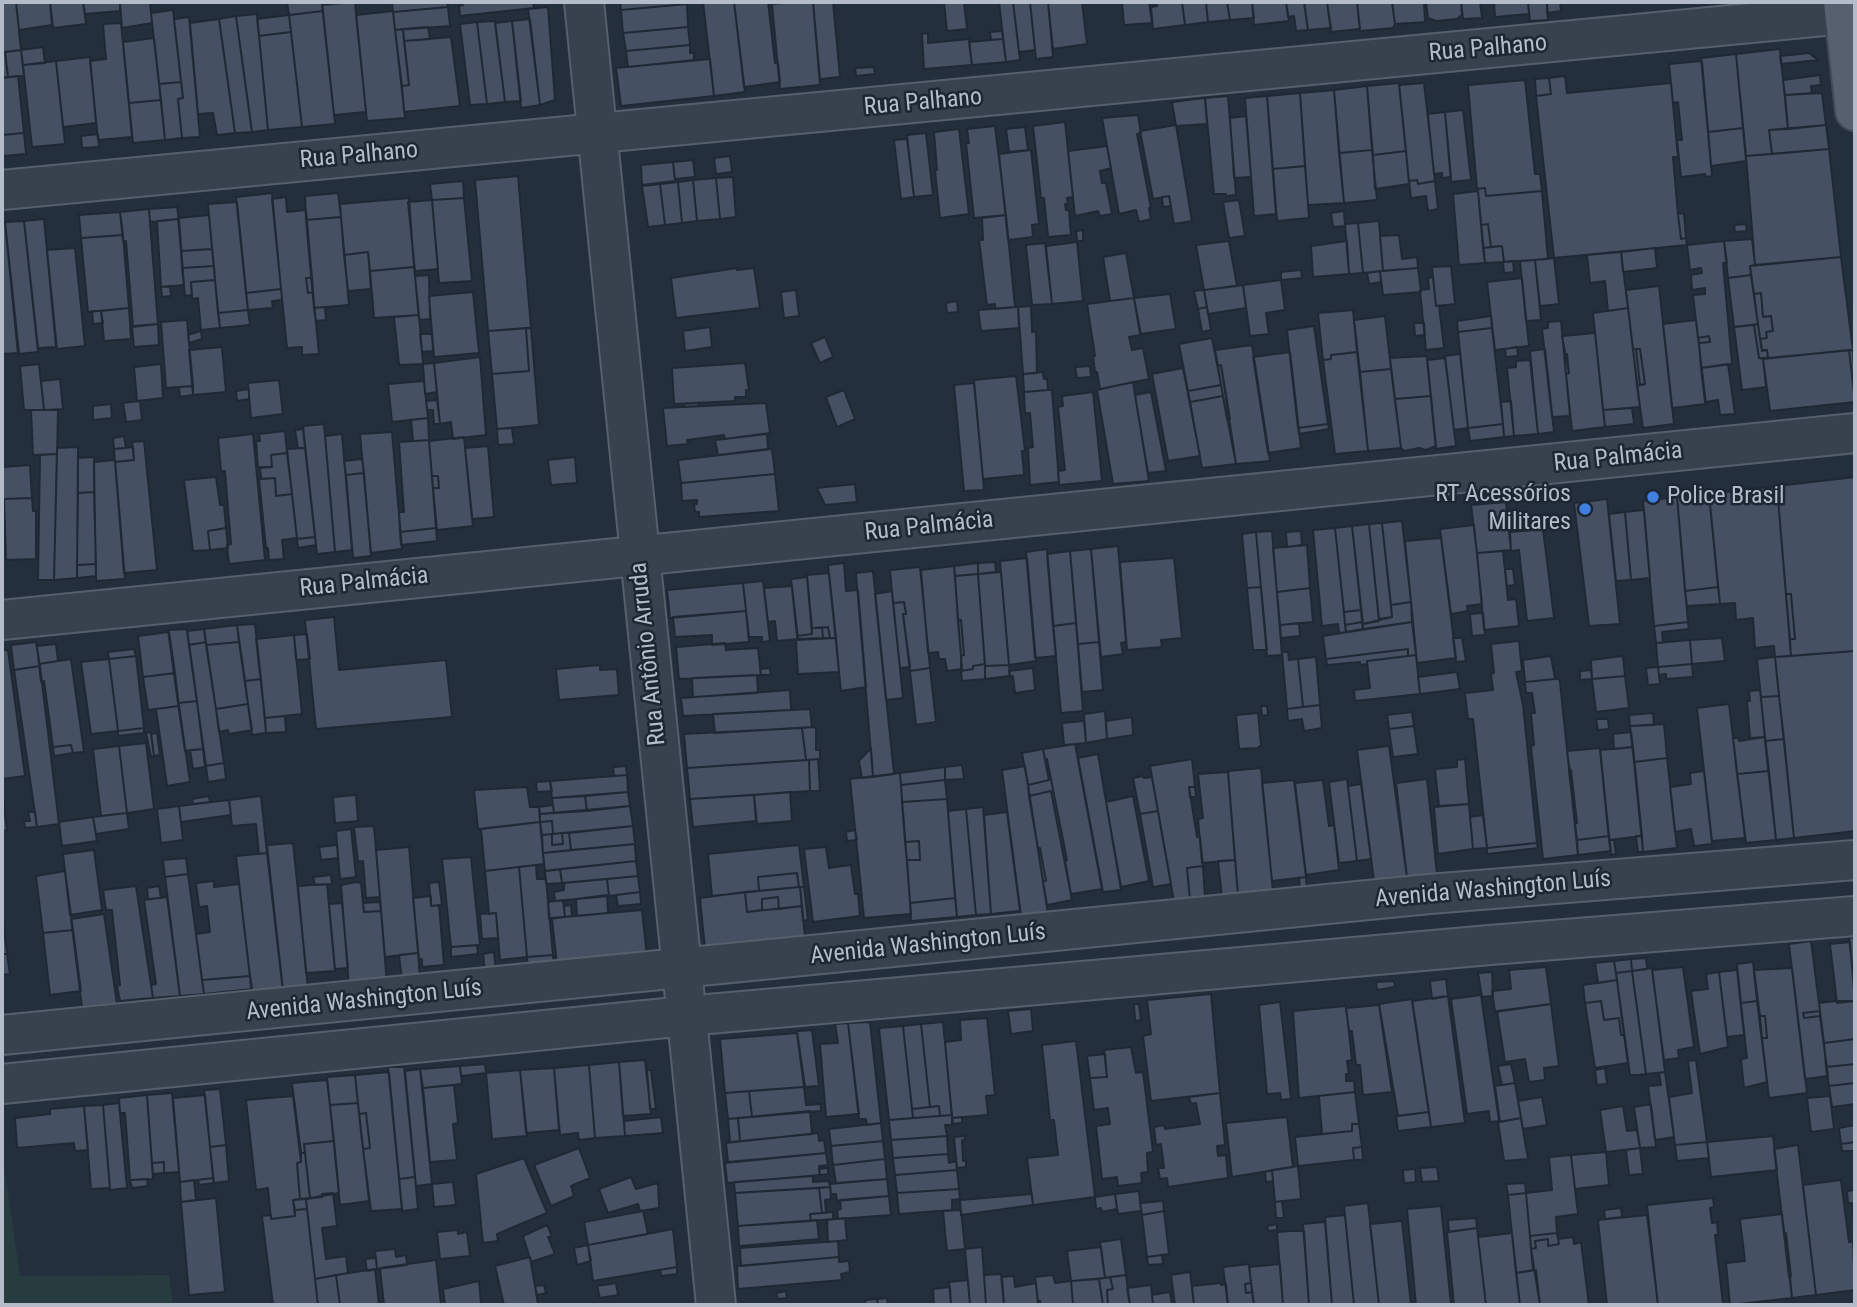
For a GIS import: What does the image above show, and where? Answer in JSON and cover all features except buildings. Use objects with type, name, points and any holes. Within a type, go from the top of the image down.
[{"type":"main road","points":[[1844,8],[1855,111]]},
{"type":"street","name":"Rua Antônio Arruda","points":[[584,2],[716,1305]]},
{"type":"street","name":"Rua Palhano","points":[[2,190],[599,134],[1844,8]]},
{"type":"street","name":"Rua Palmácia","points":[[2,620],[1855,433]]},
{"type":"street","name":"Avenida Washington Luís","points":[[2,1035],[1429,894],[1855,860]]},
{"type":"street","name":"Avenida Washington Luís","points":[[2,1084],[686,1016],[1490,945],[1855,916]]},
{"type":"street","points":[[1203,918],[1209,971]]},
{"type":"street","points":[[219,1015],[223,1063]]},
{"type":"street","points":[[49,1031],[54,1080]]},
{"type":"green space","points":[[2,1152],[20,1276],[169,1275],[173,1305],[2,1305]]},
{"type":"place","name":"Police Brasil","points":[[1653,497]]},
{"type":"place","name":"RT Acessórios Militares","points":[[1585,509]]}]
